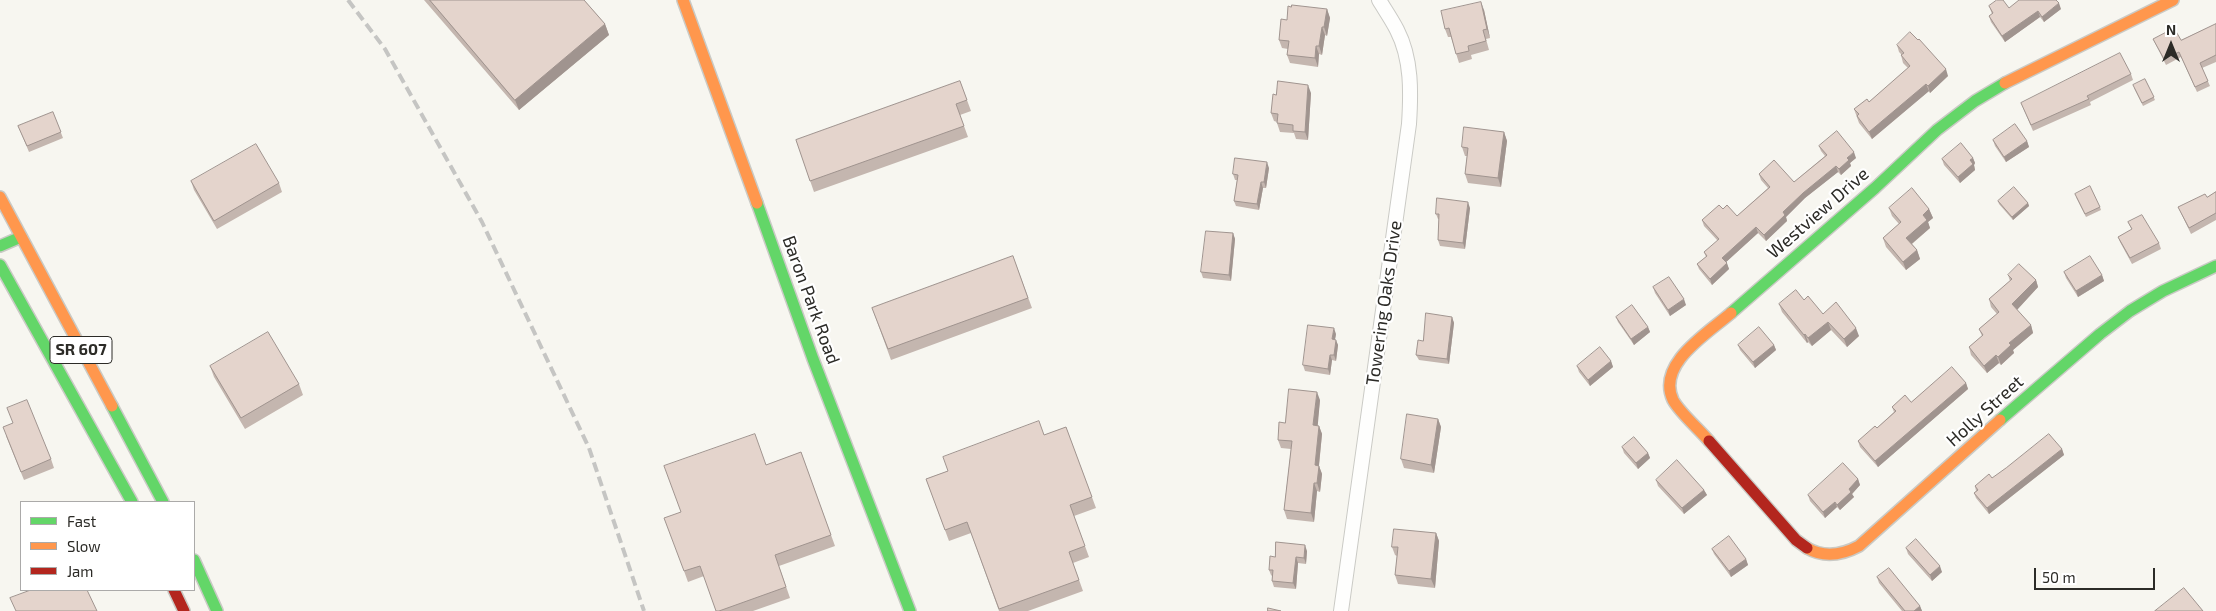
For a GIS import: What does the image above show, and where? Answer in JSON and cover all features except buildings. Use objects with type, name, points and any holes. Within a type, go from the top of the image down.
[{"type":"street","name":"Baron Park Road","points":[[683,0],[813,358],[910,611]]},
{"type":"street","name":"Towering Oaks Drive","points":[[1341,611],[1410,124],[1411,94],[1408,67],[1398,31],[1379,0]]},
{"type":"street","name":"Westview Drive","points":[[1784,527],[1674,401],[1670,390],[1669,378],[1672,367],[1679,358],[1875,188],[1937,130],[1975,101],[2016,76],[2173,0]]},
{"type":"street","name":"SR 607","points":[[0,197],[162,501]]},
{"type":"street","points":[[0,246],[21,237]]},
{"type":"street","name":"SR 607","points":[[0,265],[131,501]]},
{"type":"street","name":"Holly Street","points":[[1784,527],[1804,547],[1816,553],[1840,555],[1859,546],[1998,421],[2100,334],[2130,311],[2155,296],[2216,266]]},
{"type":"street","points":[[195,562],[217,611]]},
{"type":"street","points":[[174,591],[184,611]]},
{"type":"railway","points":[[348,0],[385,49],[482,222],[589,448],[644,611]]},
{"type":"traffic: fast","points":[[1731,313],[1875,188],[1937,130],[1975,101],[2005,83]]},
{"type":"traffic: fast","points":[[757,203],[813,359],[910,611]]},
{"type":"traffic: fast","points":[[0,246],[21,237]]},
{"type":"traffic: fast","points":[[0,265],[131,501]]},
{"type":"traffic: fast","points":[[2000,420],[2100,334],[2130,311],[2163,291],[2216,266]]},
{"type":"traffic: fast","points":[[112,406],[162,501]]},
{"type":"traffic: fast","points":[[195,562],[217,611]]},
{"type":"traffic: slow","points":[[683,0],[757,203]]},
{"type":"traffic: slow","points":[[2005,83],[2173,0]]},
{"type":"traffic: slow","points":[[0,197],[112,406]]},
{"type":"traffic: slow","points":[[1709,441],[1685,416],[1673,400],[1670,387],[1672,374],[1687,350],[1731,313]]},
{"type":"traffic: slow","points":[[1807,548],[1820,553],[1833,554],[1846,552],[1859,546],[2000,420]]},
{"type":"traffic: jam","points":[[1709,441],[1796,540],[1807,548]]},
{"type":"traffic: jam","points":[[174,591],[184,611]]}]
